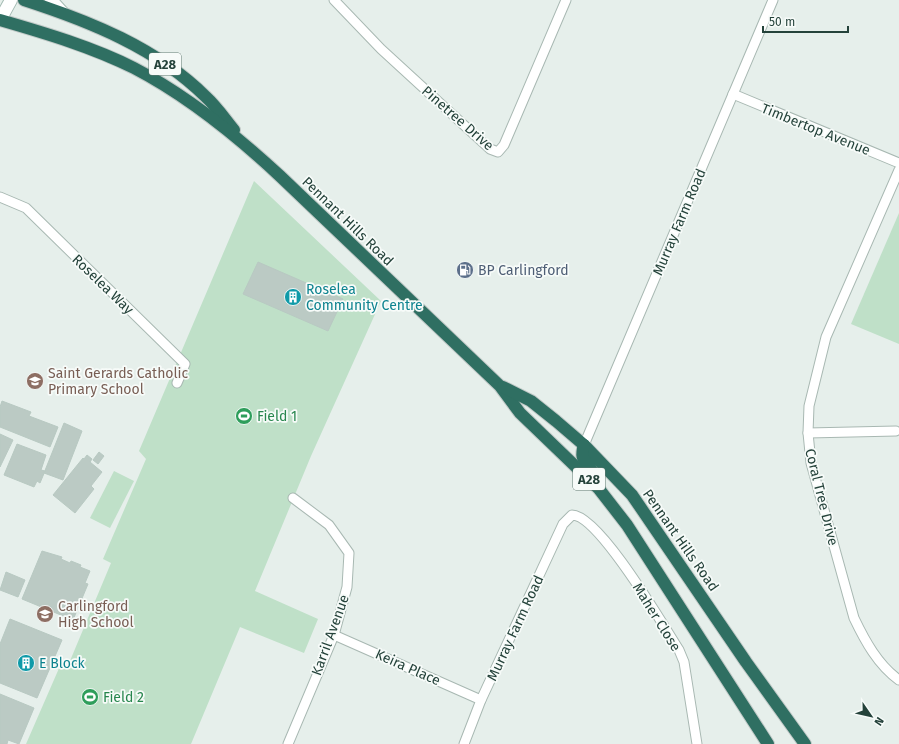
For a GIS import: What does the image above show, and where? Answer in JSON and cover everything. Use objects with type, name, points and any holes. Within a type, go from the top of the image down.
[{"type":"highway","name":"Pennant Hills Road","points":[[24,0],[91,23],[158,59],[206,97],[246,144],[500,386],[520,413],[598,489],[643,548],[768,744]]},
{"type":"highway","name":"Pennant Hills Road","points":[[0,20],[67,41],[134,68],[184,99],[246,144]]},
{"type":"highway","name":"Pennant Hills Road","points":[[500,386],[531,401],[584,445],[611,471],[649,518],[746,662],[805,744]]},
{"type":"highway","points":[[584,445],[582,458],[592,470],[598,489]]},
{"type":"main road","points":[[0,20],[11,0]]},
{"type":"main road","points":[[51,0],[63,13]]},
{"type":"street","name":"Pinetree Drive","points":[[334,0],[386,54],[490,149],[498,152],[504,145],[566,0]]},
{"type":"street","name":"Murray Farm Road","points":[[584,445],[773,0]]},
{"type":"street","name":"Timbertop Avenue","points":[[734,94],[899,163]]},
{"type":"street","name":"Coral Tree Drive","points":[[899,170],[826,337],[809,406],[808,433],[811,463],[854,618],[865,640],[887,671],[899,680]]},
{"type":"street","name":"Roselea Way","points":[[0,197],[26,208],[185,364],[177,383]]},
{"type":"street","points":[[808,433],[896,431]]},
{"type":"street","name":"Karril Avenue","points":[[288,744],[334,635],[348,587],[349,553],[329,525],[293,498]]},
{"type":"street","name":"Murray Farm Road","points":[[464,744],[481,700],[563,524],[572,515]]},
{"type":"street","name":"Maher Close","points":[[572,515],[583,519],[605,542],[631,575],[679,650],[684,662],[697,744]]},
{"type":"street","name":"Keira Place","points":[[334,635],[481,700]]},
{"type":"green space","points":[[254,181],[381,301],[311,456],[255,591],[318,619],[304,653],[240,627],[191,744],[26,744],[60,666],[67,668],[111,563],[103,559],[146,459],[139,451]]},
{"type":"green space","points":[[899,213],[899,344],[851,324]]},
{"type":"green space","points":[[114,471],[134,481],[110,528],[90,518]]},
{"type":"building","name":"Roselea Community Centre","points":[[258,262],[343,299],[328,331],[243,294]]},
{"type":"building","points":[[2,401],[31,412],[29,416],[58,427],[50,447],[0,427],[0,407]]},
{"type":"building","points":[[64,423],[82,431],[63,480],[44,473]]},
{"type":"building","points":[[0,434],[13,440],[0,467]]},
{"type":"building","points":[[17,444],[46,455],[41,470],[45,471],[40,483],[37,481],[34,487],[4,475]]},
{"type":"building","points":[[99,452],[104,456],[98,464],[93,460]]},
{"type":"building","points":[[87,455],[92,459],[90,462],[102,472],[91,486],[94,489],[75,513],[53,495]]},
{"type":"building","points":[[42,551],[62,557],[61,559],[70,563],[71,561],[81,565],[80,567],[90,571],[85,583],[88,584],[73,620],[22,599]]},
{"type":"building","points":[[6,572],[25,580],[18,597],[0,590]]},
{"type":"building","name":"E Block","points":[[10,619],[62,640],[37,698],[0,683],[0,644]]},
{"type":"building","points":[[0,694],[34,708],[19,744],[8,740],[7,744],[0,744]]},
{"type":"place","name":"BP Carlingford","points":[[465,270]]},
{"type":"place","name":"Roselea Community Centre","points":[[293,297]]},
{"type":"place","name":"Saint Gerards Catholic Primary School","points":[[35,381]]},
{"type":"place","name":"Field 1","points":[[244,416]]},
{"type":"place","name":"Carlingford High School","points":[[45,614]]},
{"type":"place","name":"E Block","points":[[26,663]]},
{"type":"place","name":"Field 2","points":[[90,697]]}]
